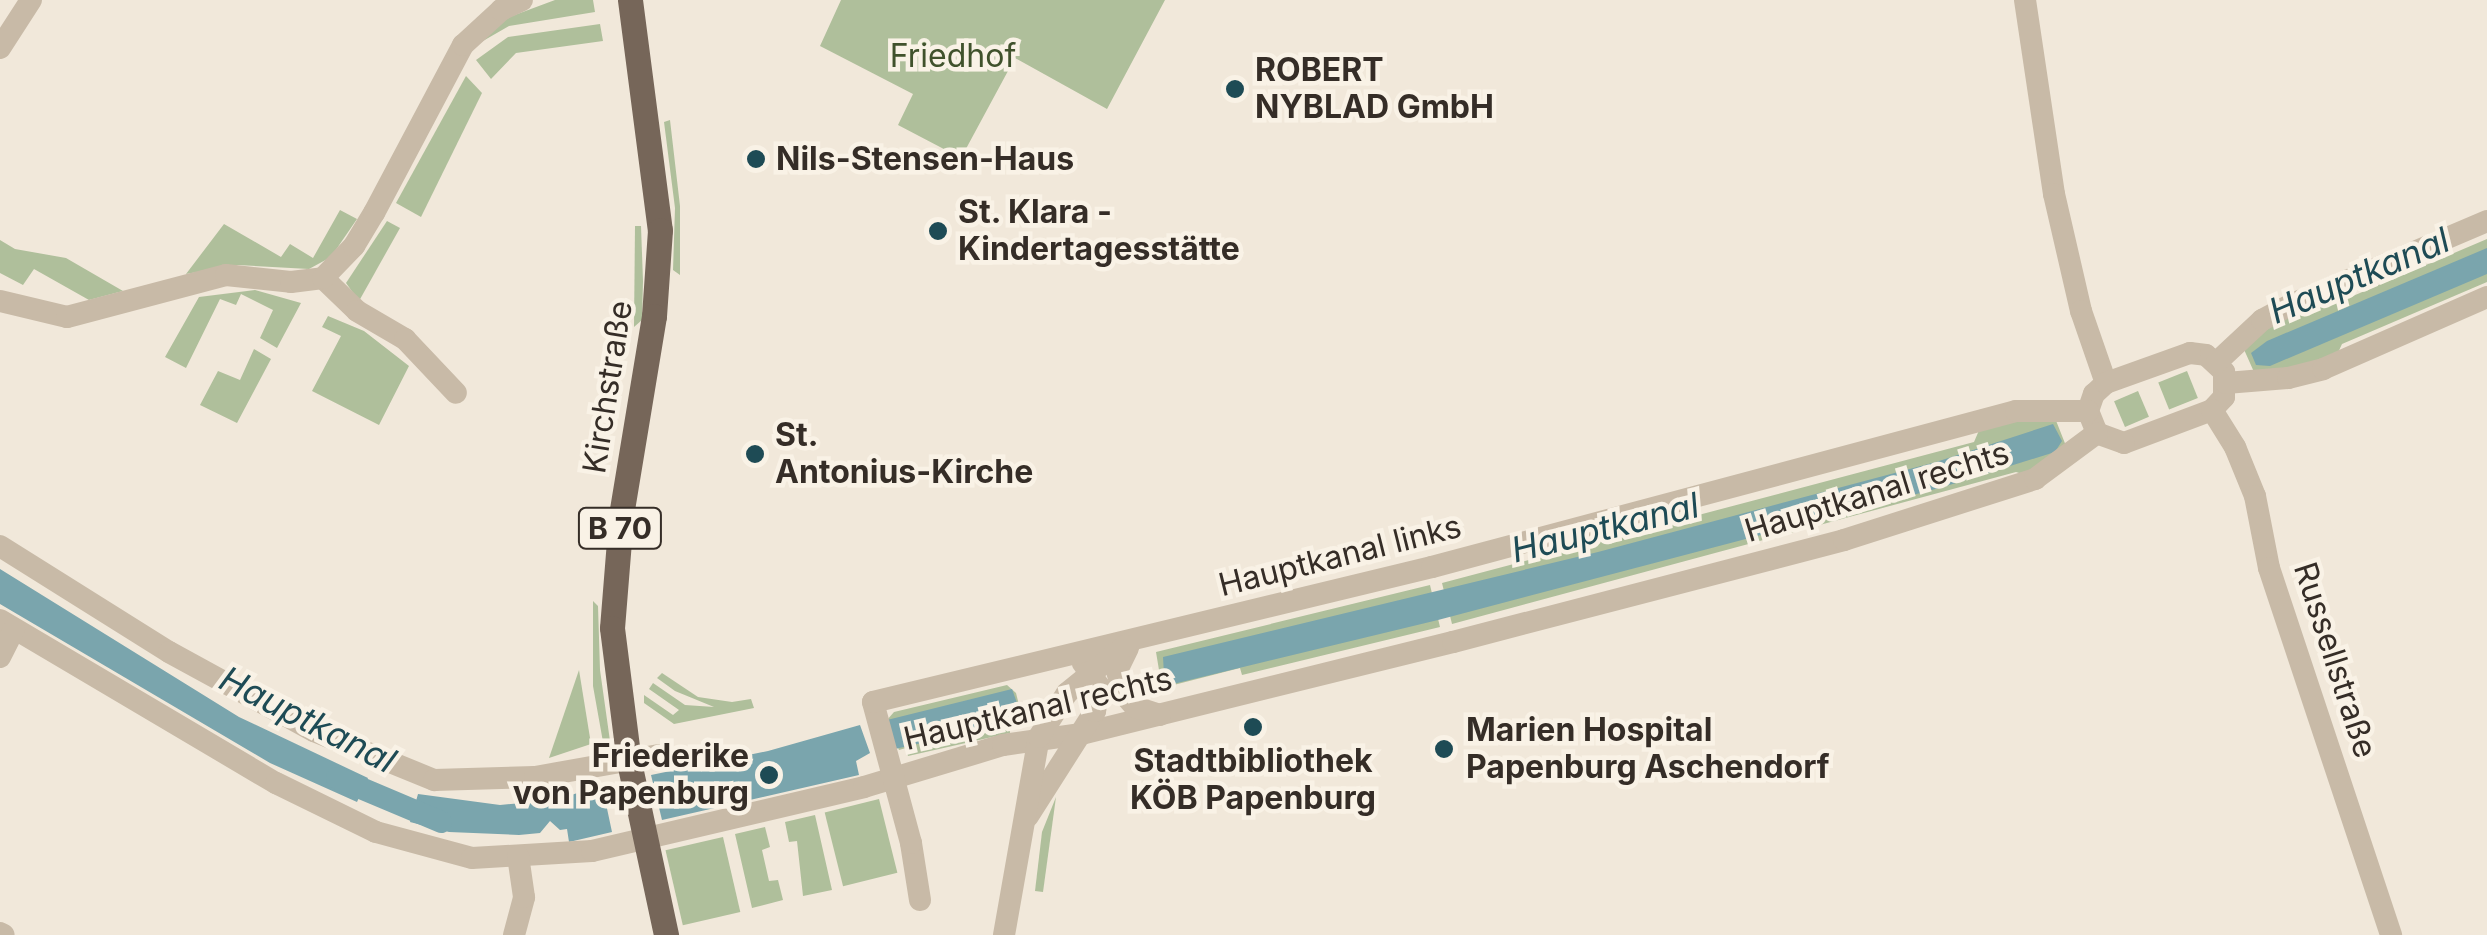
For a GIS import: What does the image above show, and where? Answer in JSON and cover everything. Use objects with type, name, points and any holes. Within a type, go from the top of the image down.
[{"type":"main road","name":"Kirchstraße","points":[[630,0],[660,230],[654,316],[621,516],[612,628],[628,762],[646,842]]},
{"type":"main road","name":"B 70","points":[[646,842],[666,935]]},
{"type":"street","points":[[0,48],[31,0]]},
{"type":"street","points":[[0,302],[67,317],[226,275],[291,282],[323,278],[354,246],[374,213],[463,45],[501,10],[522,0]]},
{"type":"street","points":[[2025,0],[2054,194],[2080,312],[2106,383]]},
{"type":"street","points":[[2487,221],[2262,320],[2222,372],[2224,397],[2212,410],[2124,444],[2097,433],[2088,411],[2094,394],[2106,383],[2190,352],[2222,372],[2288,378],[2323,369],[2487,297]]},
{"type":"street","points":[[323,278],[357,312],[405,339],[456,394]]},
{"type":"street","name":"Russellstraße","points":[[2212,410],[2236,447],[2255,496],[2269,568],[2390,935]]},
{"type":"street","name":"Hauptkanal links","points":[[892,777],[873,702],[1432,568],[2016,411],[2088,411]]},
{"type":"street","name":"Hauptkanal rechts","points":[[0,658],[7,624],[340,817],[430,849],[472,858],[518,856],[646,842],[1040,737],[1081,734],[1160,715],[1862,534],[2035,479],[2097,433]]},
{"type":"street","points":[[0,546],[210,675],[314,731],[434,780],[472,782],[540,777],[660,755]]},
{"type":"street","points":[[1132,640],[1117,670],[1123,692],[1135,706],[1160,715]]},
{"type":"street","name":"Hauptkanal links","points":[[1004,935],[1026,818],[1030,770],[1040,737],[1067,692],[1132,640]]},
{"type":"street","points":[[1026,818],[1095,711],[1098,686],[1093,672],[1074,654]]},
{"type":"street","points":[[892,777],[911,843],[920,900]]},
{"type":"street","points":[[514,935],[524,897],[518,856]]},
{"type":"green space","points":[[555,0],[593,0],[595,12],[509,26],[476,45],[504,19]]},
{"type":"green space","name":"Friedhof","points":[[841,0],[1165,0],[1107,109],[1015,58],[961,158],[898,125],[913,94],[820,46]]},
{"type":"green space","points":[[600,24],[603,41],[516,53],[491,79],[476,60],[508,37]]},
{"type":"green space","points":[[466,76],[482,93],[421,217],[396,203]]},
{"type":"green space","points":[[670,120],[680,206],[680,275],[673,270],[675,208],[664,122]]},
{"type":"green space","points":[[340,210],[357,219],[331,257],[309,269],[238,265],[186,274],[224,224],[281,257],[290,244],[313,258]]},
{"type":"green space","points":[[387,221],[400,228],[359,301],[346,283]]},
{"type":"green space","points":[[635,226],[641,226],[643,281],[642,320],[634,327]]},
{"type":"green space","points":[[2487,239],[2487,282],[2342,344],[2336,357],[2284,371],[2254,372],[2242,345],[2313,301],[2327,307]]},
{"type":"green space","points":[[0,240],[15,249],[66,258],[123,291],[89,300],[34,269],[23,285],[0,273]]},
{"type":"green space","points":[[255,290],[301,303],[277,348],[260,338],[273,310],[241,294],[236,305],[220,299],[186,368],[165,357],[199,297]]},
{"type":"green space","points":[[328,316],[364,331],[409,366],[379,425],[312,391],[341,336],[322,327]]},
{"type":"green space","points":[[254,349],[271,359],[237,423],[200,405],[218,371],[240,380]]},
{"type":"green space","points":[[2187,371],[2198,398],[2169,410],[2158,383]]},
{"type":"green space","points":[[2138,391],[2149,417],[2125,427],[2114,401]]},
{"type":"green space","points":[[2055,418],[2068,451],[2029,476],[2016,472],[1452,624],[1442,583],[1974,442],[1980,428],[2002,422]]},
{"type":"green space","points":[[1430,585],[1440,627],[1242,675],[1240,668],[1162,688],[1156,652]]},
{"type":"green space","points":[[593,601],[598,606],[600,670],[610,741],[603,742],[593,686]]},
{"type":"green space","points":[[579,670],[591,744],[549,758]]},
{"type":"green space","points":[[662,673],[698,697],[732,702],[751,699],[754,708],[674,724],[644,703],[644,695],[673,715],[679,710],[649,689],[653,683],[685,705],[714,707],[675,691],[657,678]]},
{"type":"green space","points":[[1007,685],[1016,693],[1022,717],[1009,724],[1010,733],[908,756],[906,748],[899,750],[887,720],[894,712]]},
{"type":"green space","points":[[1056,797],[1043,892],[1035,891],[1042,832]]},
{"type":"green space","points":[[879,799],[897,873],[843,886],[825,813]]},
{"type":"green space","points":[[815,815],[832,890],[803,896],[797,841],[789,842],[785,822]]},
{"type":"green space","points":[[765,827],[770,847],[762,850],[769,881],[778,880],[783,900],[752,908],[735,834]]},
{"type":"green space","points":[[723,837],[740,912],[683,925],[666,850]]},
{"type":"water","points":[[2487,248],[2487,274],[2270,366],[2256,365],[2251,353],[2267,341]]},
{"type":"water","points":[[2053,424],[2062,441],[2055,452],[1943,487],[1438,620],[1169,685],[1164,675],[1163,657],[1598,552],[1936,462]]},
{"type":"water","points":[[0,569],[239,717],[368,778],[357,802],[270,763],[0,604]]},
{"type":"water","points":[[1012,689],[1022,717],[1018,721],[895,749],[887,720]]},
{"type":"water","points":[[860,725],[870,753],[856,761],[859,775],[662,820],[651,775],[768,751]]},
{"type":"water","points":[[602,785],[612,832],[569,842],[567,829],[560,830],[550,821],[540,833],[519,835],[449,832],[410,822],[418,794],[500,805],[556,800]]},
{"type":"waterway","name":"Hauptkanal","points":[[337,778],[441,822]]},
{"type":"place","name":"ROBERT NYBLAD GmbH","points":[[1235,89]]},
{"type":"place","name":"Nils-Stensen-Haus","points":[[756,159]]},
{"type":"place","name":"St. Klara - Kindertagesstätte","points":[[938,231]]},
{"type":"place","name":"St. Antonius-Kirche","points":[[755,454]]},
{"type":"place","name":"Stadtbibliothek KÖB Papenburg","points":[[1253,727]]},
{"type":"place","name":"Marien Hospital Papenburg Aschendorf","points":[[1444,749]]},
{"type":"place","name":"Friederike von Papenburg","points":[[769,775]]}]
